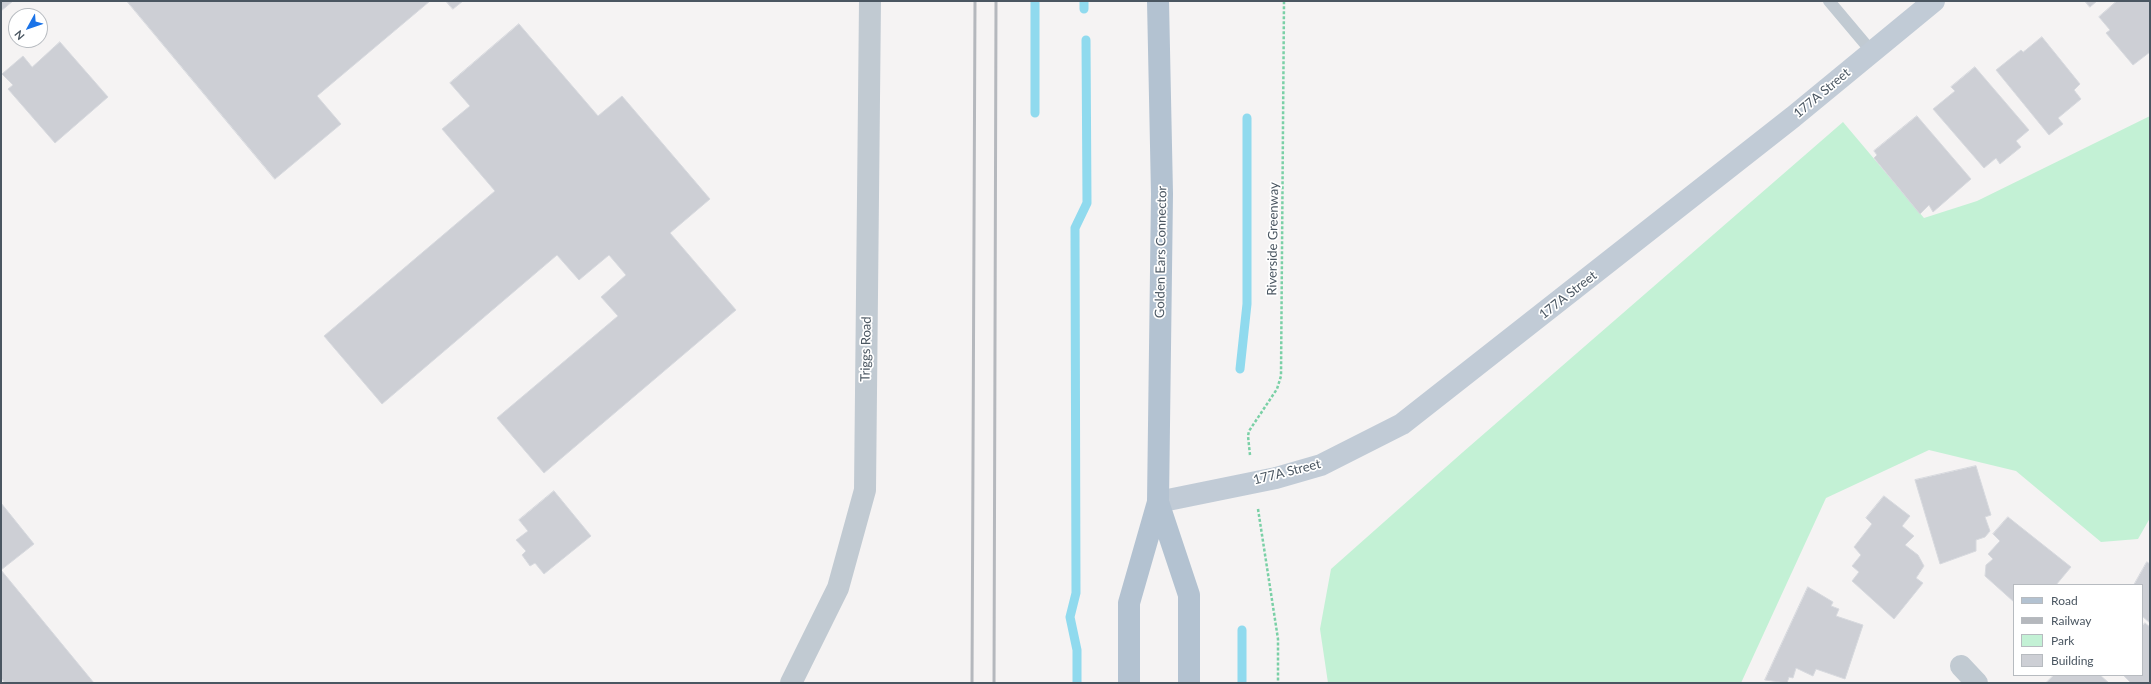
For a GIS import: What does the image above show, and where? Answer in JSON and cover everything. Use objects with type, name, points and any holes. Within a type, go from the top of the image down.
[{"type":"main road","name":"Golden Ears Connector","points":[[1129,683],[1129,603],[1158,502],[1162,194],[1158,1]]},
{"type":"main road","name":"Golden Ears Connector","points":[[1158,502],[1189,595],[1189,683]]},
{"type":"street","name":"Triggs Road","points":[[791,683],[838,588],[864,490],[870,1]]},
{"type":"street","name":"177A Street","points":[[1158,502],[1276,478],[1321,465],[1402,424],[1793,117],[1934,1]]},
{"type":"street","points":[[1961,666],[1977,683]]},
{"type":"lane","points":[[1829,1],[1872,52]]},
{"type":"path","name":"Riverside Greenway","points":[[1248,436],[1251,427],[1277,389],[1281,376],[1286,33],[1284,1]]},
{"type":"path","points":[[1262,537],[1278,639],[1278,683]]},
{"type":"green space","points":[[2150,116],[2150,518],[2138,539],[2101,542],[2016,471],[1929,450],[1826,498],[1741,683],[1328,683],[1320,629],[1331,569],[1463,452],[1843,122],[1924,218],[1977,201]]},
{"type":"building","points":[[1,1],[13,1],[1,11]]},
{"type":"building","points":[[127,1],[430,1],[317,96],[341,124],[275,179]]},
{"type":"building","points":[[446,1],[463,1],[453,9]]},
{"type":"building","points":[[2085,1],[2097,1],[2090,7]]},
{"type":"building","points":[[2117,1],[2150,1],[2150,52],[2133,65],[2106,33],[2110,30],[2099,17]]},
{"type":"building","points":[[519,24],[598,116],[622,96],[710,199],[670,233],[736,310],[544,473],[497,418],[618,316],[601,297],[626,275],[609,255],[579,280],[557,255],[382,404],[324,336],[495,191],[442,129],[470,106],[450,83]]},
{"type":"building","points":[[2042,37],[2080,84],[2074,90],[2081,99],[2058,118],[2063,124],[2049,135],[1996,70],[2021,50],[2023,52]]},
{"type":"building","points":[[60,42],[108,97],[55,143],[8,89],[13,85],[2,74],[23,56],[32,67]]},
{"type":"building","points":[[1975,67],[2029,130],[2016,141],[2021,147],[2000,164],[1996,158],[1984,168],[1933,109],[1955,91],[1951,87]]},
{"type":"building","points":[[1917,116],[1971,179],[1933,212],[1929,205],[1920,214],[1874,158],[1877,155],[1874,151]]},
{"type":"building","points":[[1976,466],[1991,515],[1985,517],[1990,531],[1985,537],[1976,540],[1976,551],[1940,564],[1915,480]]},
{"type":"building","points":[[554,491],[591,536],[544,574],[535,563],[530,566],[522,555],[526,551],[516,540],[528,531],[519,520]]},
{"type":"building","points":[[1884,496],[1910,516],[1902,526],[1914,536],[1905,545],[1918,555],[1924,566],[1916,578],[1923,583],[1894,619],[1852,581],[1859,572],[1852,566],[1861,555],[1854,547],[1872,524],[1866,518]]},
{"type":"building","points":[[1,503],[34,544],[1,570]]},
{"type":"building","points":[[2008,517],[2071,567],[2057,584],[2013,584],[2013,601],[1985,576],[1986,565],[1993,559],[1988,554],[2000,541],[1993,534]]},
{"type":"building","points":[[2147,562],[2150,564],[2150,623],[2143,617],[2143,584],[2135,584]]},
{"type":"building","points":[[1,570],[94,683],[5,683],[1,678]]},
{"type":"building","points":[[1808,587],[1833,602],[1831,606],[1839,609],[1836,616],[1863,625],[1845,679],[1816,669],[1813,676],[1796,668],[1793,678],[1789,677],[1787,683],[1765,680]]},
{"type":"building","points":[[2145,623],[2150,627],[2150,683],[2131,683],[2124,676],[2143,676],[2143,625]]},
{"type":"building","points":[[2053,676],[2101,676],[2109,683],[2046,683]]},
{"type":"waterway","points":[[1035,1],[1035,113]]},
{"type":"waterway","points":[[1084,1],[1084,9]]},
{"type":"waterway","points":[[1077,683],[1077,650],[1070,617],[1076,593],[1075,228],[1087,203],[1086,40]]},
{"type":"waterway","points":[[1240,369],[1247,304],[1247,118]]},
{"type":"waterway","points":[[1242,630],[1242,683]]},
{"type":"railway","points":[[972,683],[975,1]]},
{"type":"railway","points":[[994,683],[996,1]]}]
